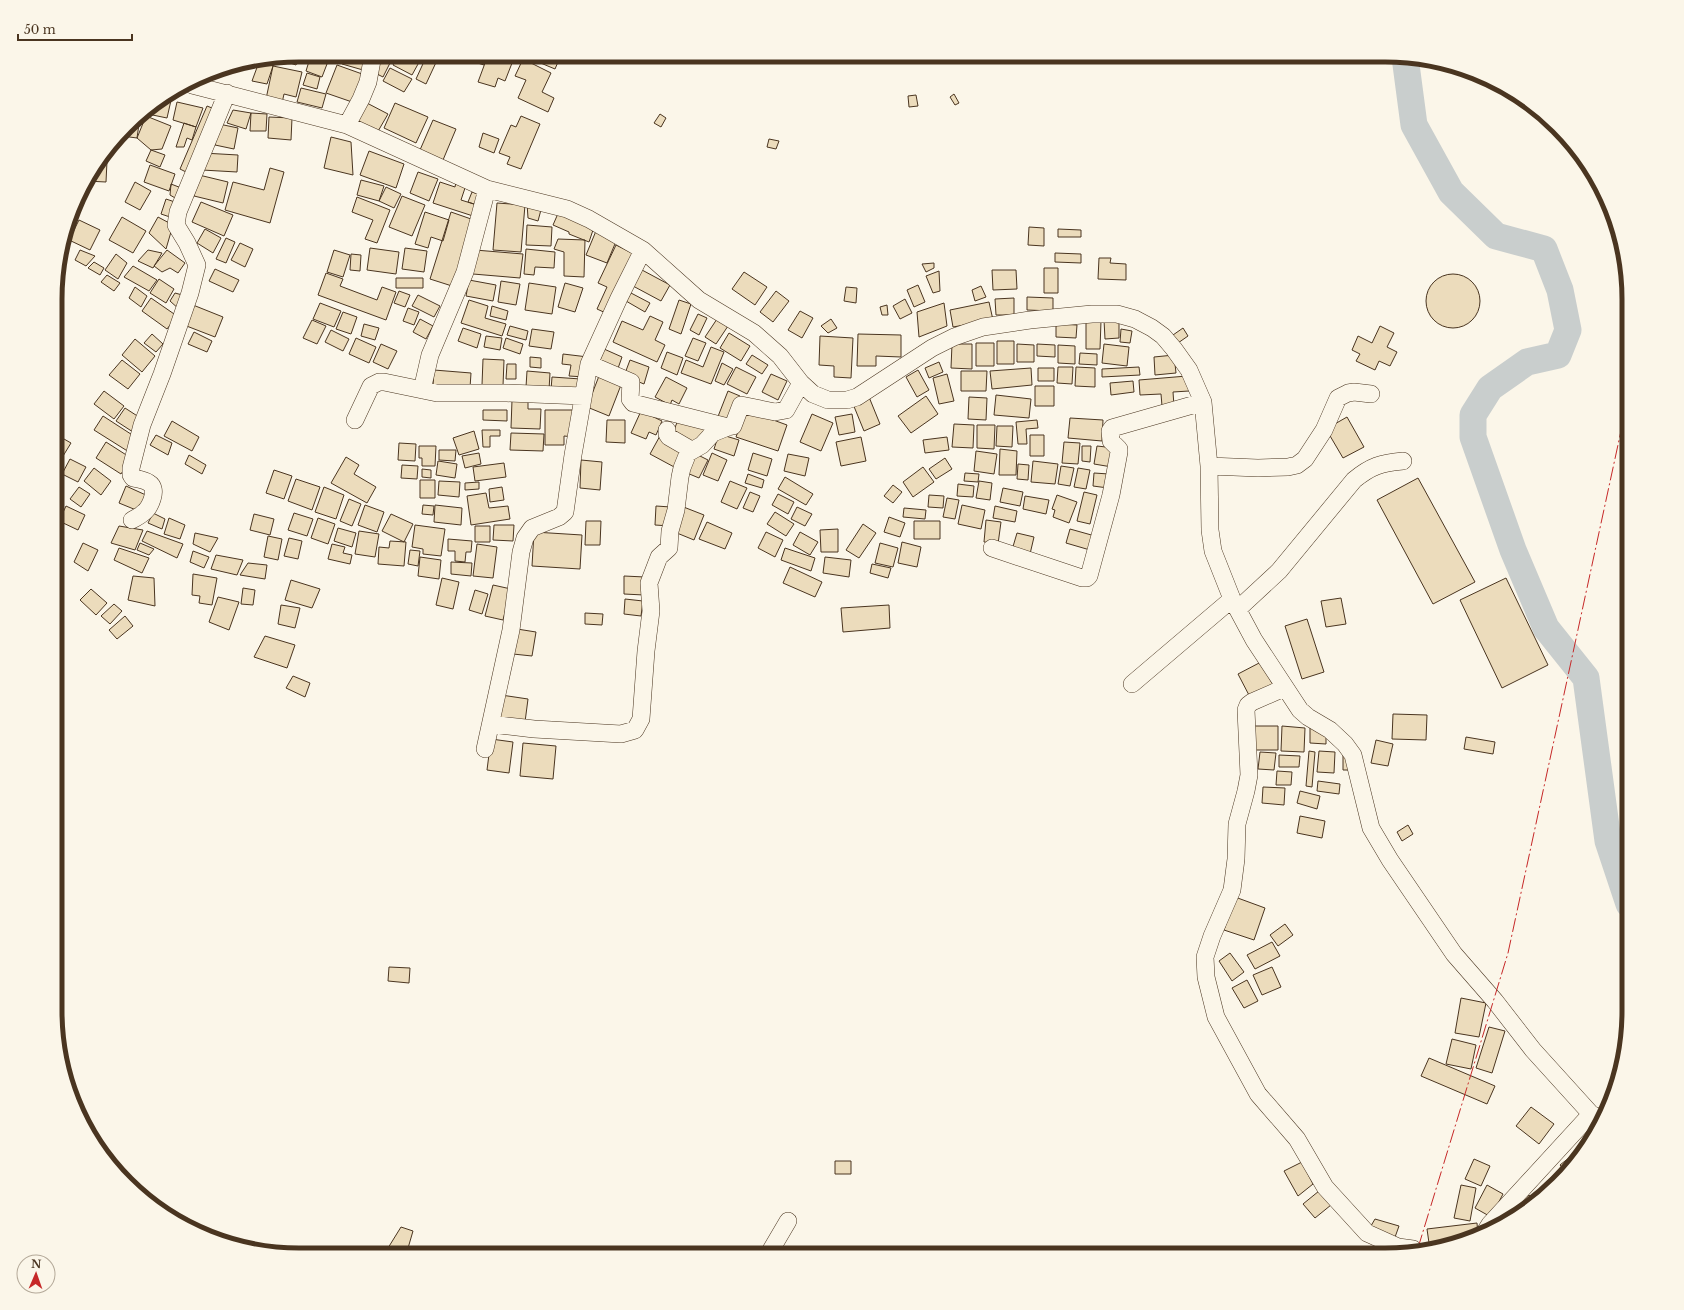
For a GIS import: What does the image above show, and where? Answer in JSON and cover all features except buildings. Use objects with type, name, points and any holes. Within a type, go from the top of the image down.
[{"type":"street","points":[[347,125],[368,82],[372,62]]},
{"type":"street","points":[[195,86],[347,125],[487,189],[567,209],[608,228],[642,250],[699,300],[754,333],[780,356],[801,383],[820,398],[828,400],[847,400],[857,396],[932,348],[954,337],[983,327],[1030,320],[1092,314],[1117,314],[1135,319],[1162,336],[1174,349],[1189,370],[1203,402],[1209,466],[1211,540],[1213,551],[1235,604],[1254,640],[1284,688],[1300,710],[1308,717],[1330,730],[1346,744],[1353,755],[1371,828],[1390,860],[1454,954],[1495,1001],[1534,1050],[1596,1116],[1490,1224]]},
{"type":"street","points":[[132,520],[144,513],[151,502],[153,487],[149,483],[133,478],[131,468],[142,425],[162,374],[190,293],[197,265],[187,243],[176,225],[177,219],[226,93]]},
{"type":"street","points":[[422,390],[430,355],[465,272],[487,189]]},
{"type":"street","points":[[485,749],[511,630],[521,552],[525,538],[532,528],[559,518],[565,512],[589,364],[642,250]]},
{"type":"street","points":[[589,364],[631,382],[630,400],[633,403],[703,419],[728,427]]},
{"type":"street","points":[[355,420],[371,386],[384,382],[437,394],[507,393],[583,396]]},
{"type":"street","points":[[688,453],[702,445],[713,433],[733,426],[741,405],[775,412],[786,410],[801,383]]},
{"type":"street","points":[[1209,466],[1258,468],[1288,467],[1297,465],[1305,459],[1324,430],[1338,398],[1348,392],[1371,394]]},
{"type":"street","points":[[992,548],[1082,578],[1087,578],[1090,576],[1111,495],[1120,452],[1111,441],[1110,431],[1112,428],[1203,402]]},
{"type":"street","points":[[491,724],[534,729],[621,734],[635,730],[638,726],[641,719],[646,651],[651,611],[648,583],[659,557],[669,548],[669,535],[676,510],[682,468],[688,453],[688,448],[669,437],[667,430]]},
{"type":"street","points":[[1132,684],[1279,571],[1354,480],[1368,469],[1387,462],[1403,461]]},
{"type":"street","points":[[1284,688],[1252,702],[1248,705],[1246,710],[1249,775],[1237,824],[1236,860],[1232,890],[1212,936],[1205,957],[1206,977],[1216,1017],[1258,1094],[1297,1139],[1325,1187],[1367,1233],[1399,1247]]},
{"type":"street","points":[[772,1248],[788,1221]]},
{"type":"waterway","points":[[1406,63],[1414,125],[1451,192],[1496,236],[1544,249],[1560,290],[1568,330],[1558,355],[1527,362],[1490,388],[1473,415],[1473,437],[1513,550],[1546,628],[1586,678],[1608,841],[1622,883]]},
{"type":"power","points":[[1419,1245],[1508,953],[1622,426]]}]
